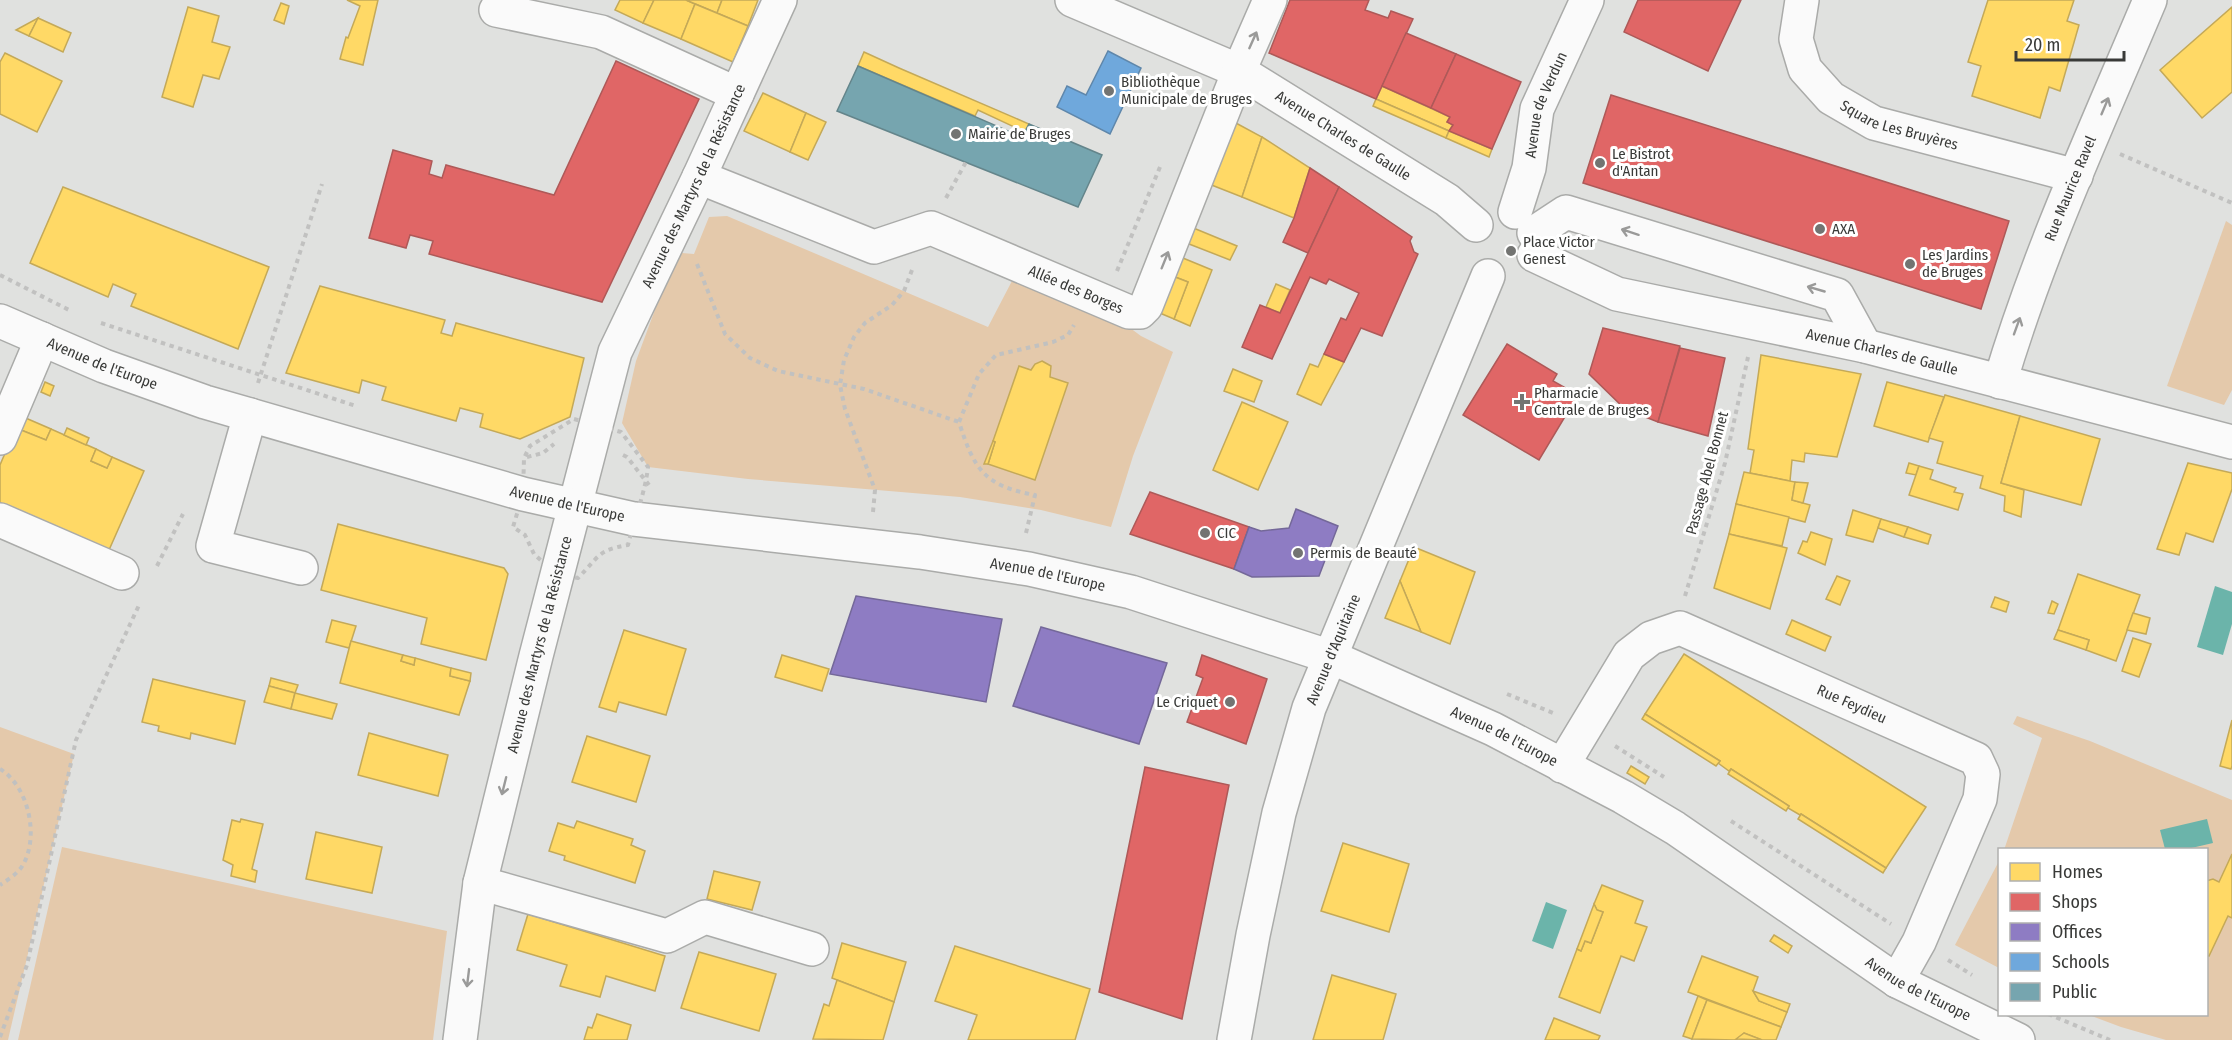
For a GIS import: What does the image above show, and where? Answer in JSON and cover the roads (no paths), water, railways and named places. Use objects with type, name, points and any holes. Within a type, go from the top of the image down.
[{"type":"street","name":"Avenue des Martyrs de la Résistance","points":[[460,1040],[480,883],[615,352],[738,94],[780,0]]},
{"type":"street","name":"Avenue Charles de Gaulle","points":[[1072,0],[1239,71],[1447,200],[1476,225]]},
{"type":"street","name":"Allée des Borges","points":[[699,177],[874,247],[931,228],[1129,312],[1140,312],[1146,306],[1239,71],[1270,0]]},
{"type":"street","name":"Avenue de Verdun","points":[[1528,233],[1529,168],[1537,109],[1587,0]]},
{"type":"street","name":"Square Les Bruyères","points":[[1802,0],[1796,39],[1804,69],[1831,98],[1874,123],[2076,176]]},
{"type":"street","name":"Rue Maurice Ravel","points":[[2000,382],[2015,330],[2098,122],[2150,0]]},
{"type":"street","points":[[496,10],[601,32],[738,94]]},
{"type":"street","points":[[1504,210],[1528,233],[1522,271],[1513,275],[1488,276],[1472,254],[1470,244],[1476,225],[1493,212],[1504,210]]},
{"type":"street","points":[[1528,233],[1566,212],[1837,295],[1865,346]]},
{"type":"street","name":"Avenue Charles de Gaulle","points":[[1528,233],[1617,294],[1865,346],[2232,442]]},
{"type":"street","name":"Avenue d'Aquitaine","points":[[1234,1040],[1279,813],[1309,708],[1488,276]]},
{"type":"street","name":"Avenue de l'Europe","points":[[0,321],[104,366],[205,402],[523,494],[634,519],[920,552],[1029,569],[1131,592],[1331,657],[1492,729],[1623,797],[1675,828],[1897,981],[2018,1040]]},
{"type":"street","points":[[0,438],[42,339]]},
{"type":"street","points":[[250,415],[213,546],[302,568]]},
{"type":"street","points":[[0,520],[122,573]]},
{"type":"street","name":"Rue Feydieu","points":[[1562,766],[1629,655],[1651,638],[1680,628],[1976,759],[1983,774],[1980,799],[1919,942],[1897,981]]},
{"type":"street","points":[[480,883],[667,936],[705,917],[812,949]]},
{"type":"water","points":[[2215,586],[2232,592],[2232,624],[2223,655],[2197,647]]},
{"type":"water","points":[[2207,819],[2213,843],[2191,848],[2165,848],[2160,830]]},
{"type":"water","points":[[1546,902],[1567,910],[1553,949],[1532,941]]},
{"type":"place","name":"Bibliothèque Municipale de Bruges","points":[[1109,91]]},
{"type":"place","name":"Mairie de Bruges","points":[[956,134]]},
{"type":"place","name":"Le Bistrot d'Antan","points":[[1600,163]]},
{"type":"place","name":"AXA","points":[[1820,229]]},
{"type":"place","name":"Place Victor Genest","points":[[1511,251]]},
{"type":"place","name":"Les Jardins de Bruges","points":[[1910,264]]},
{"type":"place","name":"Pharmacie Centrale de Bruges","points":[[1522,402]]},
{"type":"place","name":"CIC","points":[[1205,533]]},
{"type":"place","name":"Permis de Beauté","points":[[1298,553]]},
{"type":"place","name":"Le Criquet","points":[[1230,702]]}]
